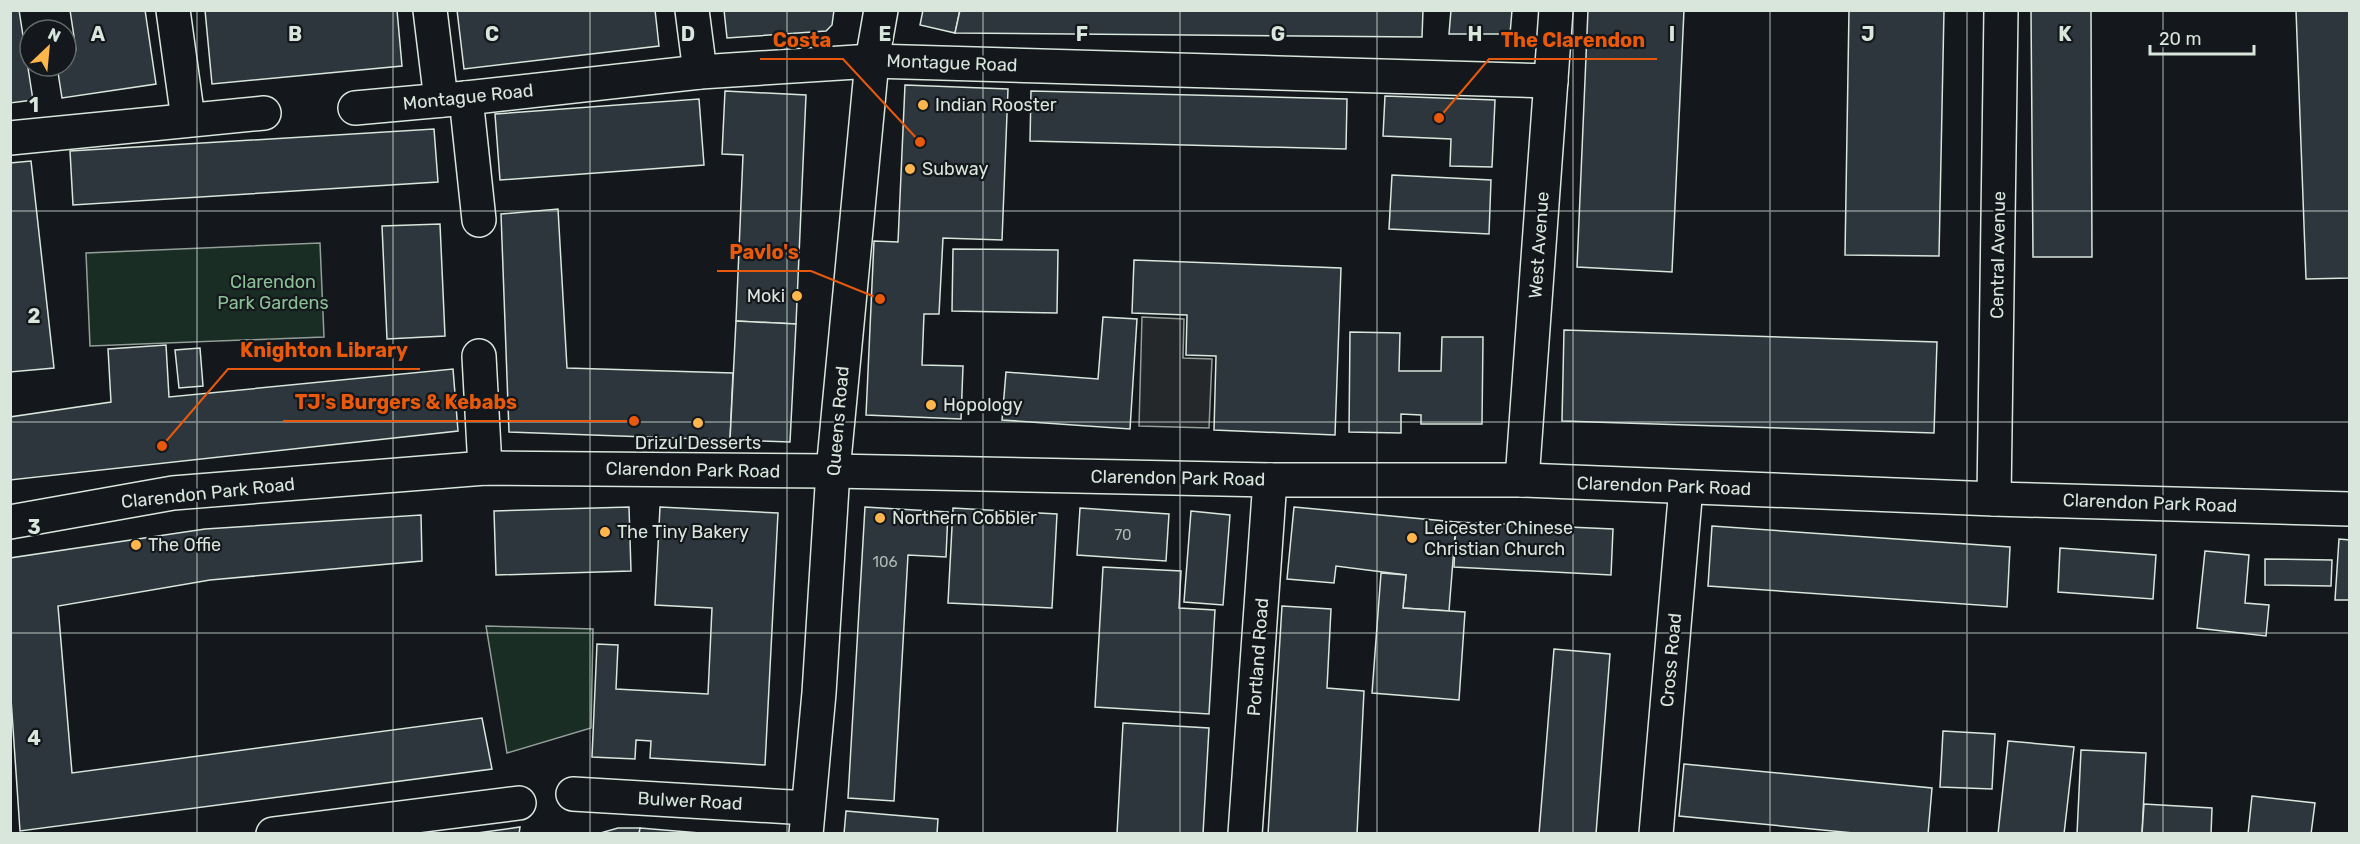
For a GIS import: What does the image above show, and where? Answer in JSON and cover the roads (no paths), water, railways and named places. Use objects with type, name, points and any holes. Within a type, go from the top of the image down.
[{"type":"street","points":[[173,10],[188,119]]},
{"type":"street","points":[[430,10],[453,99],[479,220]]},
{"type":"street","points":[[692,10],[700,72]]},
{"type":"street","name":"Queens Road","points":[[807,821],[819,693],[833,471],[872,61],[880,10]]},
{"type":"street","name":"West Avenue","points":[[1522,480],[1556,10]]},
{"type":"street","name":"Central Avenue","points":[[1994,499],[2001,10]]},
{"type":"street","name":"Montague Road","points":[[355,108],[700,72],[872,61],[1551,81]]},
{"type":"street","points":[[10,138],[264,113]]},
{"type":"street","points":[[479,356],[485,468]]},
{"type":"street","name":"Clarendon Park Road","points":[[10,522],[173,493],[485,468],[833,471],[1270,480],[1522,480],[1994,499],[2349,509]]},
{"type":"street","name":"Portland Road","points":[[1245,834],[1270,480]]},
{"type":"street","name":"Cross Road","points":[[1656,834],[1686,487]]},
{"type":"street","name":"Bulwer Road","points":[[573,794],[807,821]]},
{"type":"street","points":[[273,834],[519,802]]},
{"type":"place","name":"Indian Rooster","points":[[923,105]]},
{"type":"place","name":"The Clarendon","points":[[1439,118]]},
{"type":"place","name":"Costa","points":[[920,142]]},
{"type":"place","name":"Subway","points":[[910,169]]},
{"type":"place","name":"Moki","points":[[797,296]]},
{"type":"place","name":"Pavlo's","points":[[880,299]]},
{"type":"place","name":"Hopology","points":[[931,405]]},
{"type":"place","name":"TJ's Burgers & Kebabs","points":[[634,421]]},
{"type":"place","name":"Drizul Desserts","points":[[698,423]]},
{"type":"place","name":"Knighton Library","points":[[162,446]]},
{"type":"place","name":"Northern Cobbler","points":[[880,518]]},
{"type":"place","name":"The Tiny Bakery","points":[[605,532]]},
{"type":"place","name":"Leicester Chinese Christian Church","points":[[1412,538]]},
{"type":"place","name":"The Offie","points":[[136,545]]},
{"type":"park label","name":"Clarendon Park Gardens","points":[[273,292]]}]
